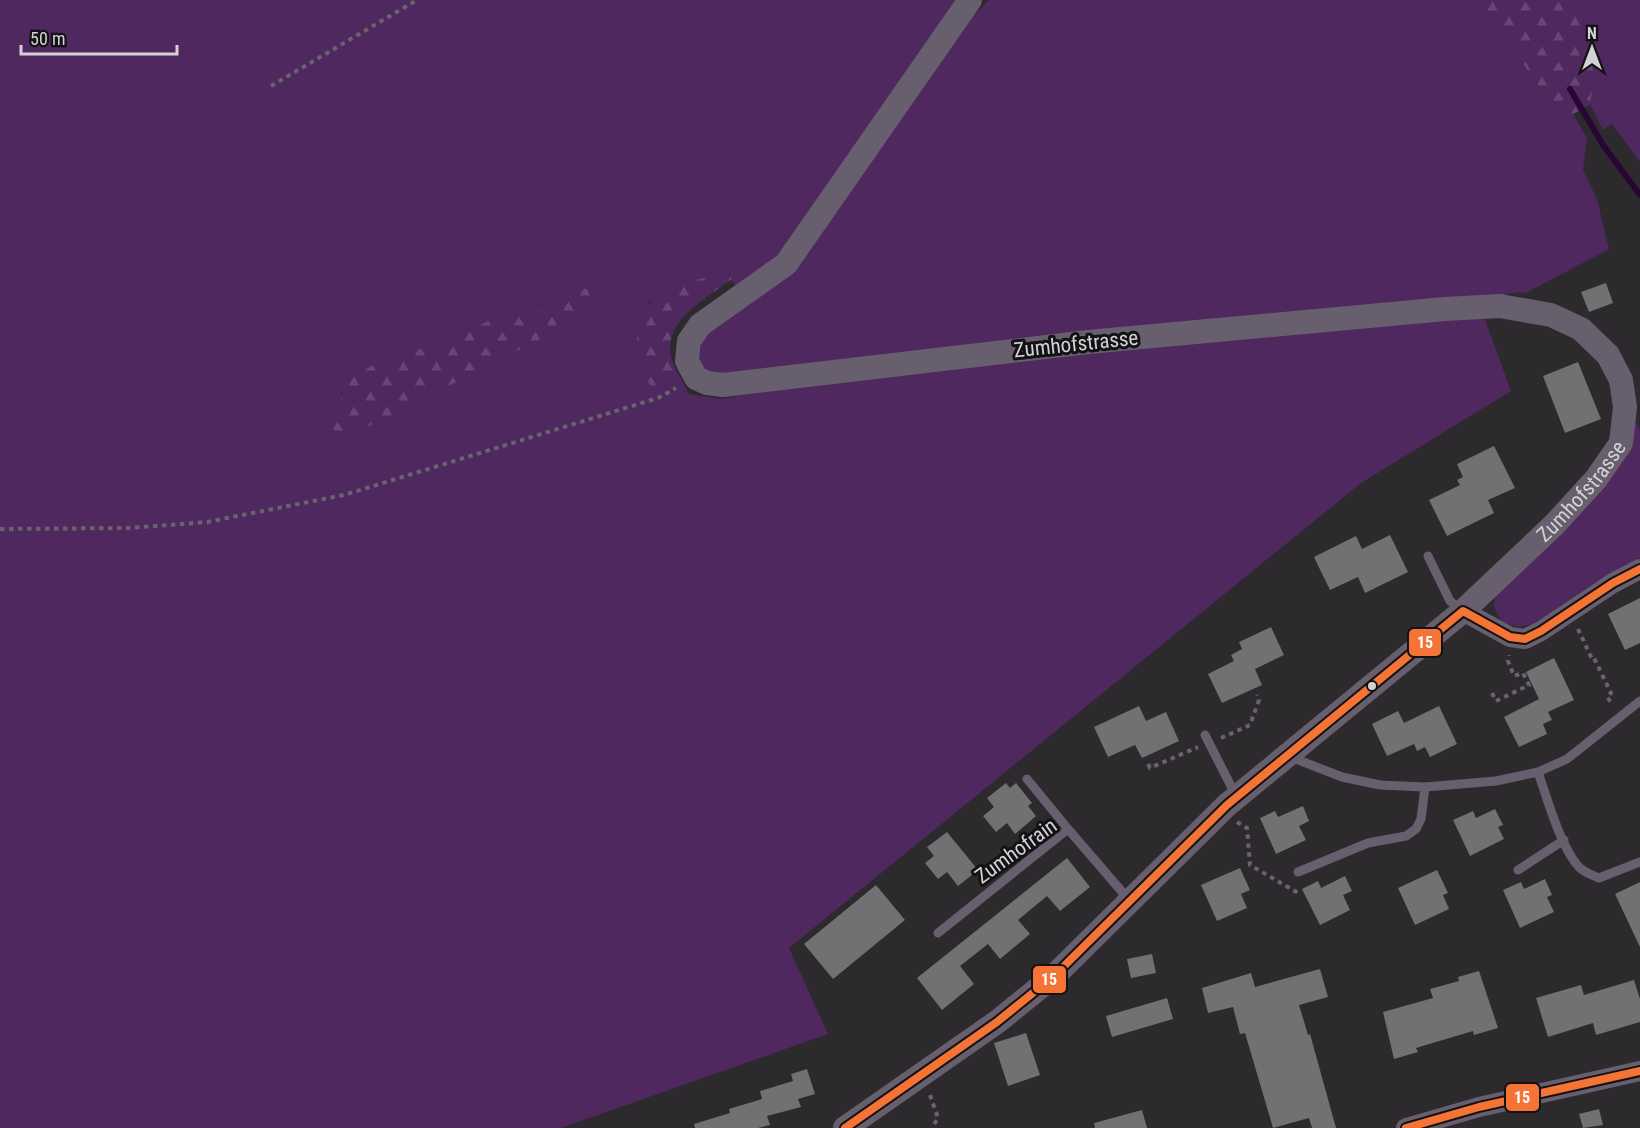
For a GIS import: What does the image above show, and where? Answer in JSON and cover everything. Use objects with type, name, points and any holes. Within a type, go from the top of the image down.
[{"type":"street","points":[[696,378],[687,360],[689,341],[700,325],[786,264],[970,0]]},
{"type":"street","name":"Zumhofstrasse","points":[[696,378],[707,383],[723,385],[1088,342],[1500,306],[1551,315],[1581,329],[1608,355],[1621,380],[1625,406],[1621,443],[1596,479],[1554,525],[1463,611],[1239,795],[1055,975],[997,1022],[844,1128]]},
{"type":"street","points":[[1463,611],[1510,637],[1525,639],[1542,631],[1613,583],[1640,569]]},
{"type":"street","points":[[1406,1128],[1479,1107],[1640,1071]]},
{"type":"lane","points":[[1428,556],[1450,600],[1463,611]]},
{"type":"lane","points":[[1287,756],[1342,777],[1362,782],[1425,787],[1496,781],[1538,772],[1567,759],[1640,701]]},
{"type":"lane","points":[[1205,735],[1231,786],[1239,795]]},
{"type":"lane","points":[[1538,772],[1563,840],[1578,866],[1599,878],[1640,862]]},
{"type":"lane","points":[[1027,779],[1068,829]]},
{"type":"lane","points":[[1298,872],[1368,843],[1406,836],[1416,829],[1421,819],[1425,787]]},
{"type":"lane","name":"Zumhofrain","points":[[938,933],[1068,829],[1130,902]]},
{"type":"lane","points":[[1518,870],[1563,840]]},
{"type":"path","points":[[271,86],[417,0]]},
{"type":"path","points":[[0,529],[129,528],[207,522],[344,495],[658,398],[696,378]]},
{"type":"path","points":[[1574,620],[1611,693],[1607,697],[1614,706]]},
{"type":"path","points":[[1492,693],[1496,701],[1529,685],[1523,673],[1514,676],[1508,662],[1510,648]]},
{"type":"path","points":[[1234,820],[1247,828],[1250,865],[1300,894]]},
{"type":"path","points":[[928,1092],[938,1118],[932,1128]]},
{"type":"green space","points":[[0,0],[966,0],[779,258],[739,291],[727,273],[649,302],[668,385],[680,377],[689,394],[722,399],[821,380],[1483,314],[1511,391],[1361,483],[789,948],[828,1034],[561,1128],[0,1128]]},
{"type":"green space","points":[[989,0],[1479,0],[1536,83],[1552,102],[1573,114],[1587,139],[1583,170],[1597,199],[1609,249],[1526,293],[1518,292],[1478,300],[724,381],[698,370],[702,336],[788,272],[973,16]]},
{"type":"green space","points":[[1479,0],[1569,0],[1586,37],[1593,68],[1590,105],[1573,114],[1552,102],[1536,83]]},
{"type":"green space","points":[[1569,0],[1640,0],[1640,162],[1612,124],[1603,130],[1590,105],[1593,77],[1588,42]]},
{"type":"green space","points":[[728,273],[732,279],[692,308],[674,331],[670,345],[672,360],[680,377],[668,385],[652,388],[642,367],[637,333],[641,317],[649,304],[661,294],[676,287]]},
{"type":"green space","points":[[587,288],[598,290],[603,301],[570,324],[344,439],[334,434],[332,419],[350,379],[373,365],[438,343],[498,317],[539,310]]},
{"type":"green space","points":[[1635,419],[1640,430],[1640,558],[1585,589],[1532,624],[1518,627],[1503,623],[1494,607],[1498,590]]},
{"type":"building","points":[[1606,283],[1613,303],[1589,312],[1581,292]]},
{"type":"building","points":[[1578,362],[1601,419],[1565,433],[1543,376]]},
{"type":"building","points":[[1494,446],[1515,488],[1488,500],[1494,513],[1447,536],[1429,500],[1460,485],[1457,480],[1463,477],[1457,464]]},
{"type":"building","points":[[1390,535],[1408,572],[1365,593],[1358,577],[1330,590],[1314,557],[1356,536],[1362,549]]},
{"type":"building","points":[[1640,598],[1640,643],[1625,650],[1608,614]]},
{"type":"building","points":[[1271,627],[1284,655],[1255,669],[1262,685],[1222,703],[1208,674],[1234,661],[1231,655],[1242,649],[1239,642]]},
{"type":"building","points":[[1554,658],[1574,700],[1548,712],[1552,720],[1543,724],[1547,734],[1519,747],[1504,717],[1539,699],[1526,672]]},
{"type":"building","points":[[1139,706],[1146,721],[1166,712],[1179,741],[1142,758],[1135,745],[1108,757],[1094,727]]},
{"type":"building","points":[[1439,706],[1457,744],[1430,757],[1425,747],[1417,751],[1414,744],[1387,756],[1372,724],[1398,711],[1404,723]]},
{"type":"building","points":[[1006,783],[1010,788],[1016,783],[1032,803],[1028,806],[1036,816],[1015,834],[1007,823],[996,832],[983,816],[994,807],[987,798]]},
{"type":"building","points":[[1303,806],[1309,821],[1299,826],[1306,840],[1276,854],[1260,818],[1275,811],[1278,817]]},
{"type":"building","points":[[1495,809],[1503,825],[1498,827],[1504,839],[1470,856],[1453,820],[1473,811],[1476,818]]},
{"type":"building","points":[[947,832],[978,870],[958,886],[947,872],[938,879],[925,863],[934,856],[927,847]]},
{"type":"building","points":[[1067,858],[1090,887],[1060,911],[1047,896],[1018,920],[1030,934],[1000,959],[988,944],[960,966],[974,984],[942,1010],[917,978]]},
{"type":"building","points":[[1240,868],[1250,890],[1241,894],[1247,908],[1217,921],[1201,885]]},
{"type":"building","points":[[1437,870],[1448,893],[1443,895],[1449,909],[1415,925],[1398,888]]},
{"type":"building","points":[[1345,876],[1352,891],[1343,895],[1350,910],[1320,925],[1302,889],[1318,881],[1321,888]]},
{"type":"building","points":[[1545,879],[1552,895],[1547,897],[1554,912],[1520,928],[1503,890],[1521,882],[1524,889]]},
{"type":"building","points":[[1640,882],[1640,947],[1615,894]]},
{"type":"building","points":[[876,885],[905,920],[833,979],[804,944]]},
{"type":"building","points":[[1152,954],[1156,973],[1131,978],[1127,959]]},
{"type":"building","points":[[1320,969],[1328,997],[1299,1005],[1308,1035],[1310,1034],[1336,1128],[1312,1128],[1309,1118],[1273,1128],[1245,1033],[1240,1034],[1233,1007],[1208,1013],[1202,988],[1251,973],[1255,987]]},
{"type":"building","points":[[1479,971],[1498,1028],[1474,1035],[1473,1031],[1416,1048],[1418,1052],[1394,1059],[1383,1012],[1433,998],[1430,989],[1459,981],[1458,977]]},
{"type":"building","points":[[1634,980],[1640,999],[1640,1022],[1596,1035],[1593,1023],[1548,1037],[1536,998],[1581,985],[1584,995]]},
{"type":"building","points":[[1167,998],[1173,1019],[1112,1037],[1106,1016]]},
{"type":"building","points":[[1026,1033],[1040,1075],[1008,1086],[994,1043]]},
{"type":"building","points":[[807,1069],[815,1094],[798,1099],[801,1107],[767,1116],[770,1125],[758,1128],[695,1128],[694,1124],[730,1113],[729,1109],[762,1099],[760,1091],[793,1081],[791,1074]]},
{"type":"building","points":[[1599,1109],[1603,1125],[1583,1128],[1579,1114]]},
{"type":"building","points":[[1142,1110],[1147,1128],[1095,1128],[1094,1123]]},
{"type":"waterway","points":[[1570,89],[1603,145],[1640,195]]},
{"type":"transit line","name":"15","points":[[845,1128],[997,1022],[1055,975],[1227,805],[1463,611],[1510,637],[1525,639],[1541,631],[1613,583],[1640,569]]},
{"type":"transit line","name":"15","points":[[1406,1128],[1479,1107],[1640,1071]]}]
